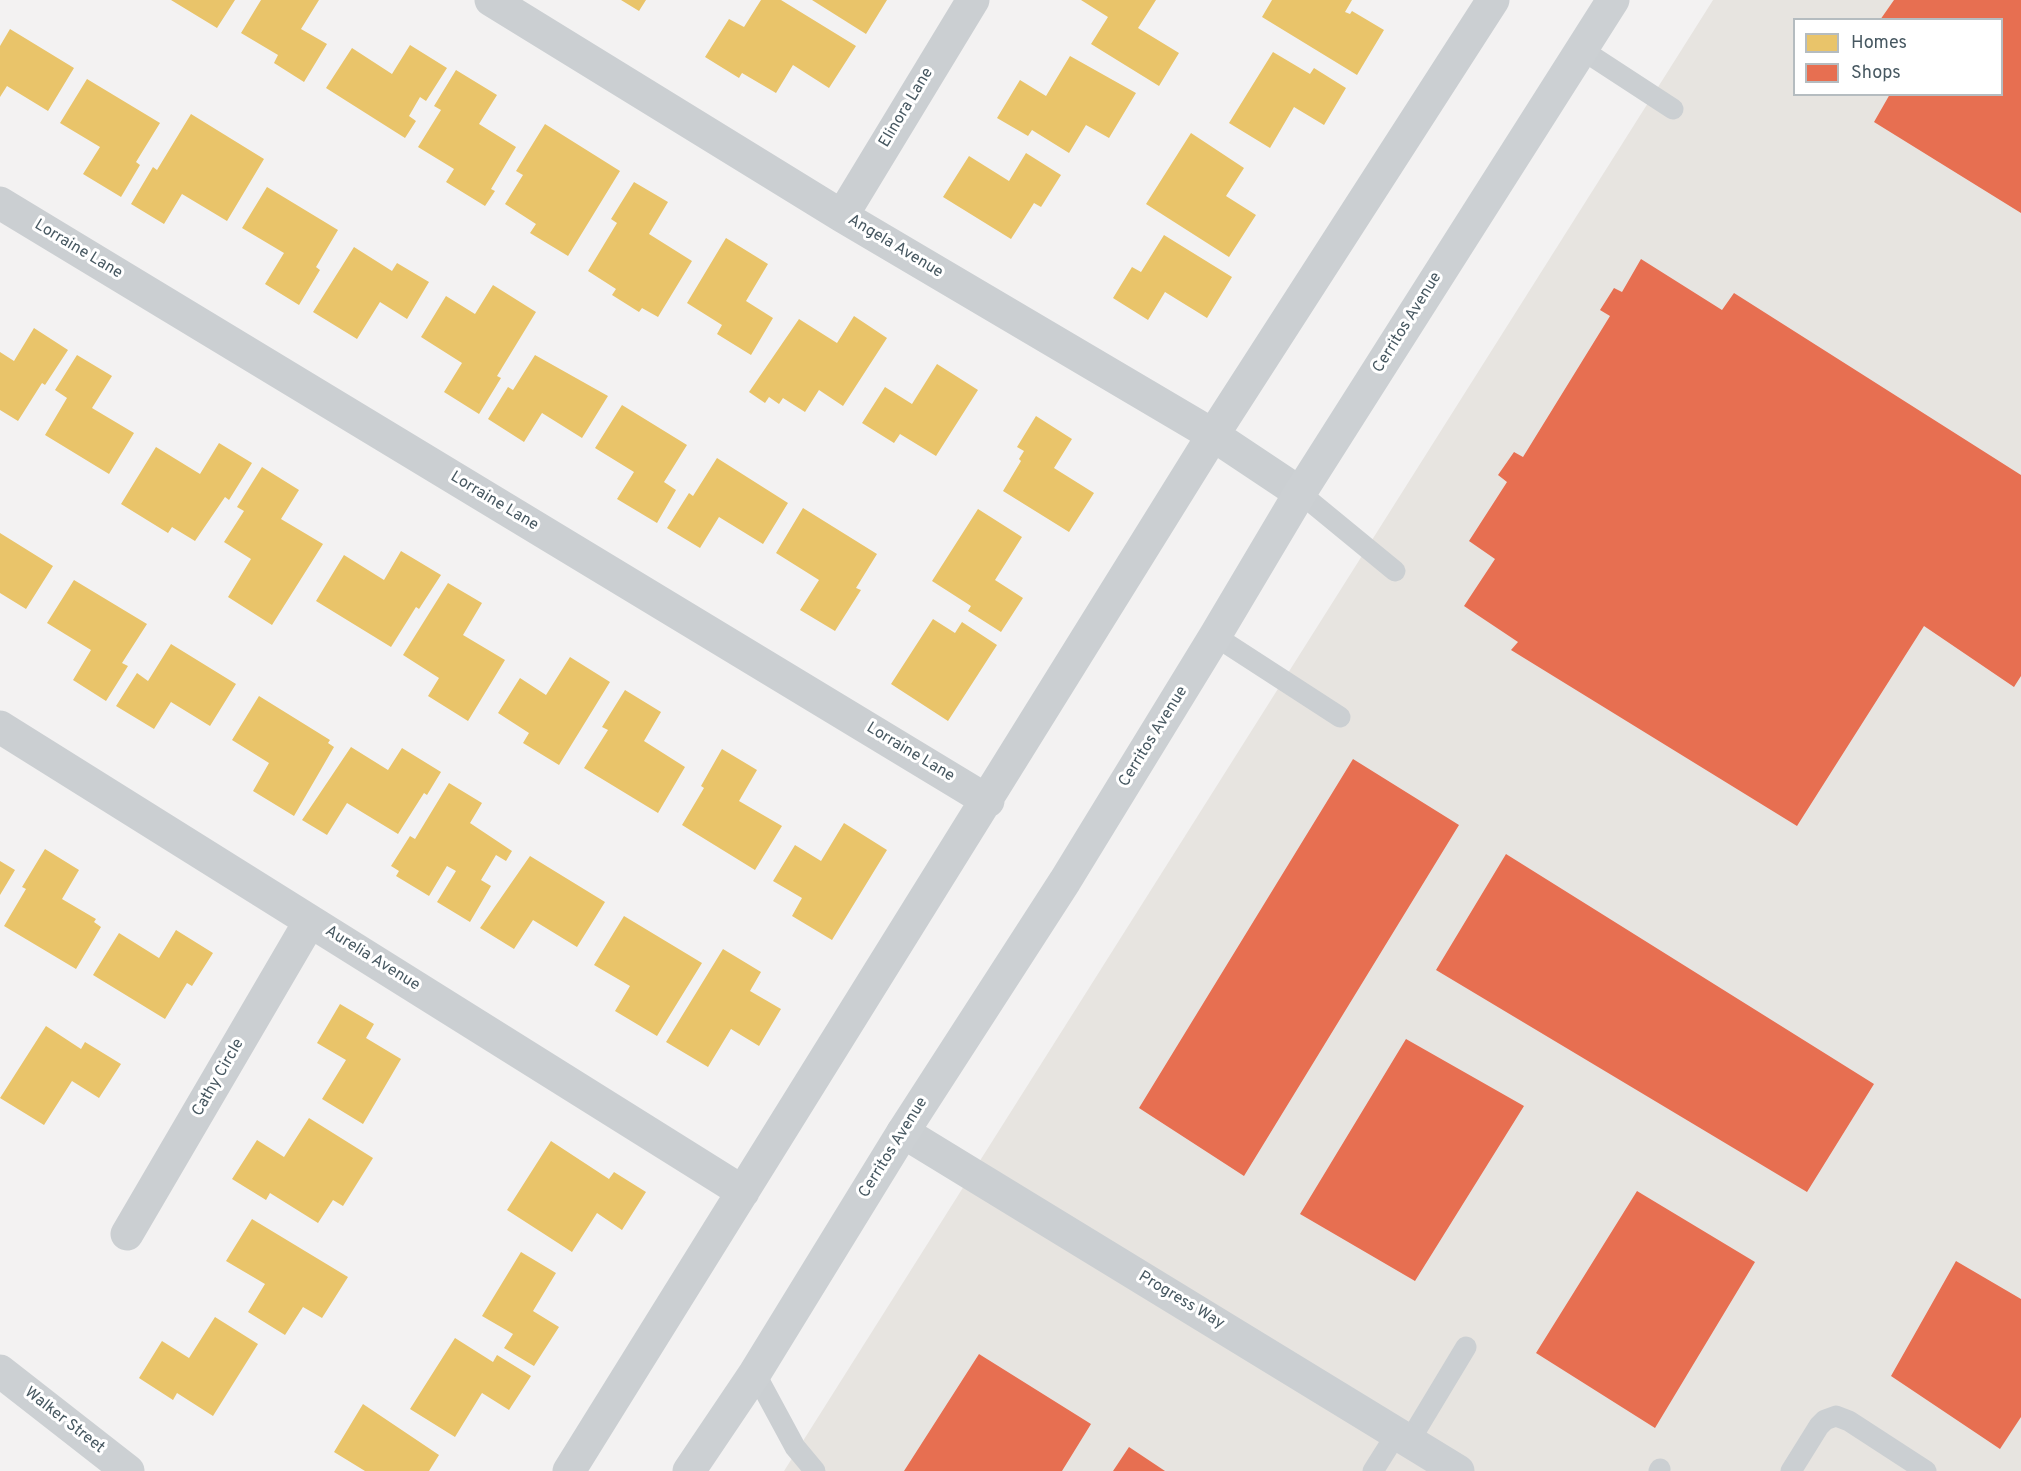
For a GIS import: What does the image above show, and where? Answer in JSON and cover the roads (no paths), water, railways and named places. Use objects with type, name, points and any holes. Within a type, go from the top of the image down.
[{"type":"main road","name":"Cerritos Avenue","points":[[689,1471],[756,1373],[903,1132],[1065,881],[1300,493],[1613,0]]},
{"type":"main road","name":"Walker Street","points":[[0,1371],[128,1471]]},
{"type":"street","name":"Angela Avenue","points":[[491,0],[842,216],[1213,435],[1300,493]]},
{"type":"street","name":"Elinora Lane","points":[[842,216],[973,0]]},
{"type":"street","points":[[569,1471],[988,801],[1213,435],[1493,0]]},
{"type":"street","name":"Lorraine Lane","points":[[0,203],[988,801]]},
{"type":"street","name":"Aurelia Avenue","points":[[0,727],[743,1192]]},
{"type":"street","name":"Cathy Circle","points":[[127,1234],[310,921]]},
{"type":"street","name":"Progress Way","points":[[903,1132],[1458,1471]]},
{"type":"lane","points":[[1581,50],[1673,109]]},
{"type":"lane","points":[[1300,493],[1395,571]]},
{"type":"lane","points":[[1215,636],[1340,717]]},
{"type":"lane","points":[[1373,1471],[1403,1436],[1466,1347]]},
{"type":"lane","points":[[756,1373],[795,1447],[815,1471]]},
{"type":"lane","points":[[1791,1471],[1819,1426],[1825,1420],[1836,1416],[1849,1421],[1926,1471]]}]
